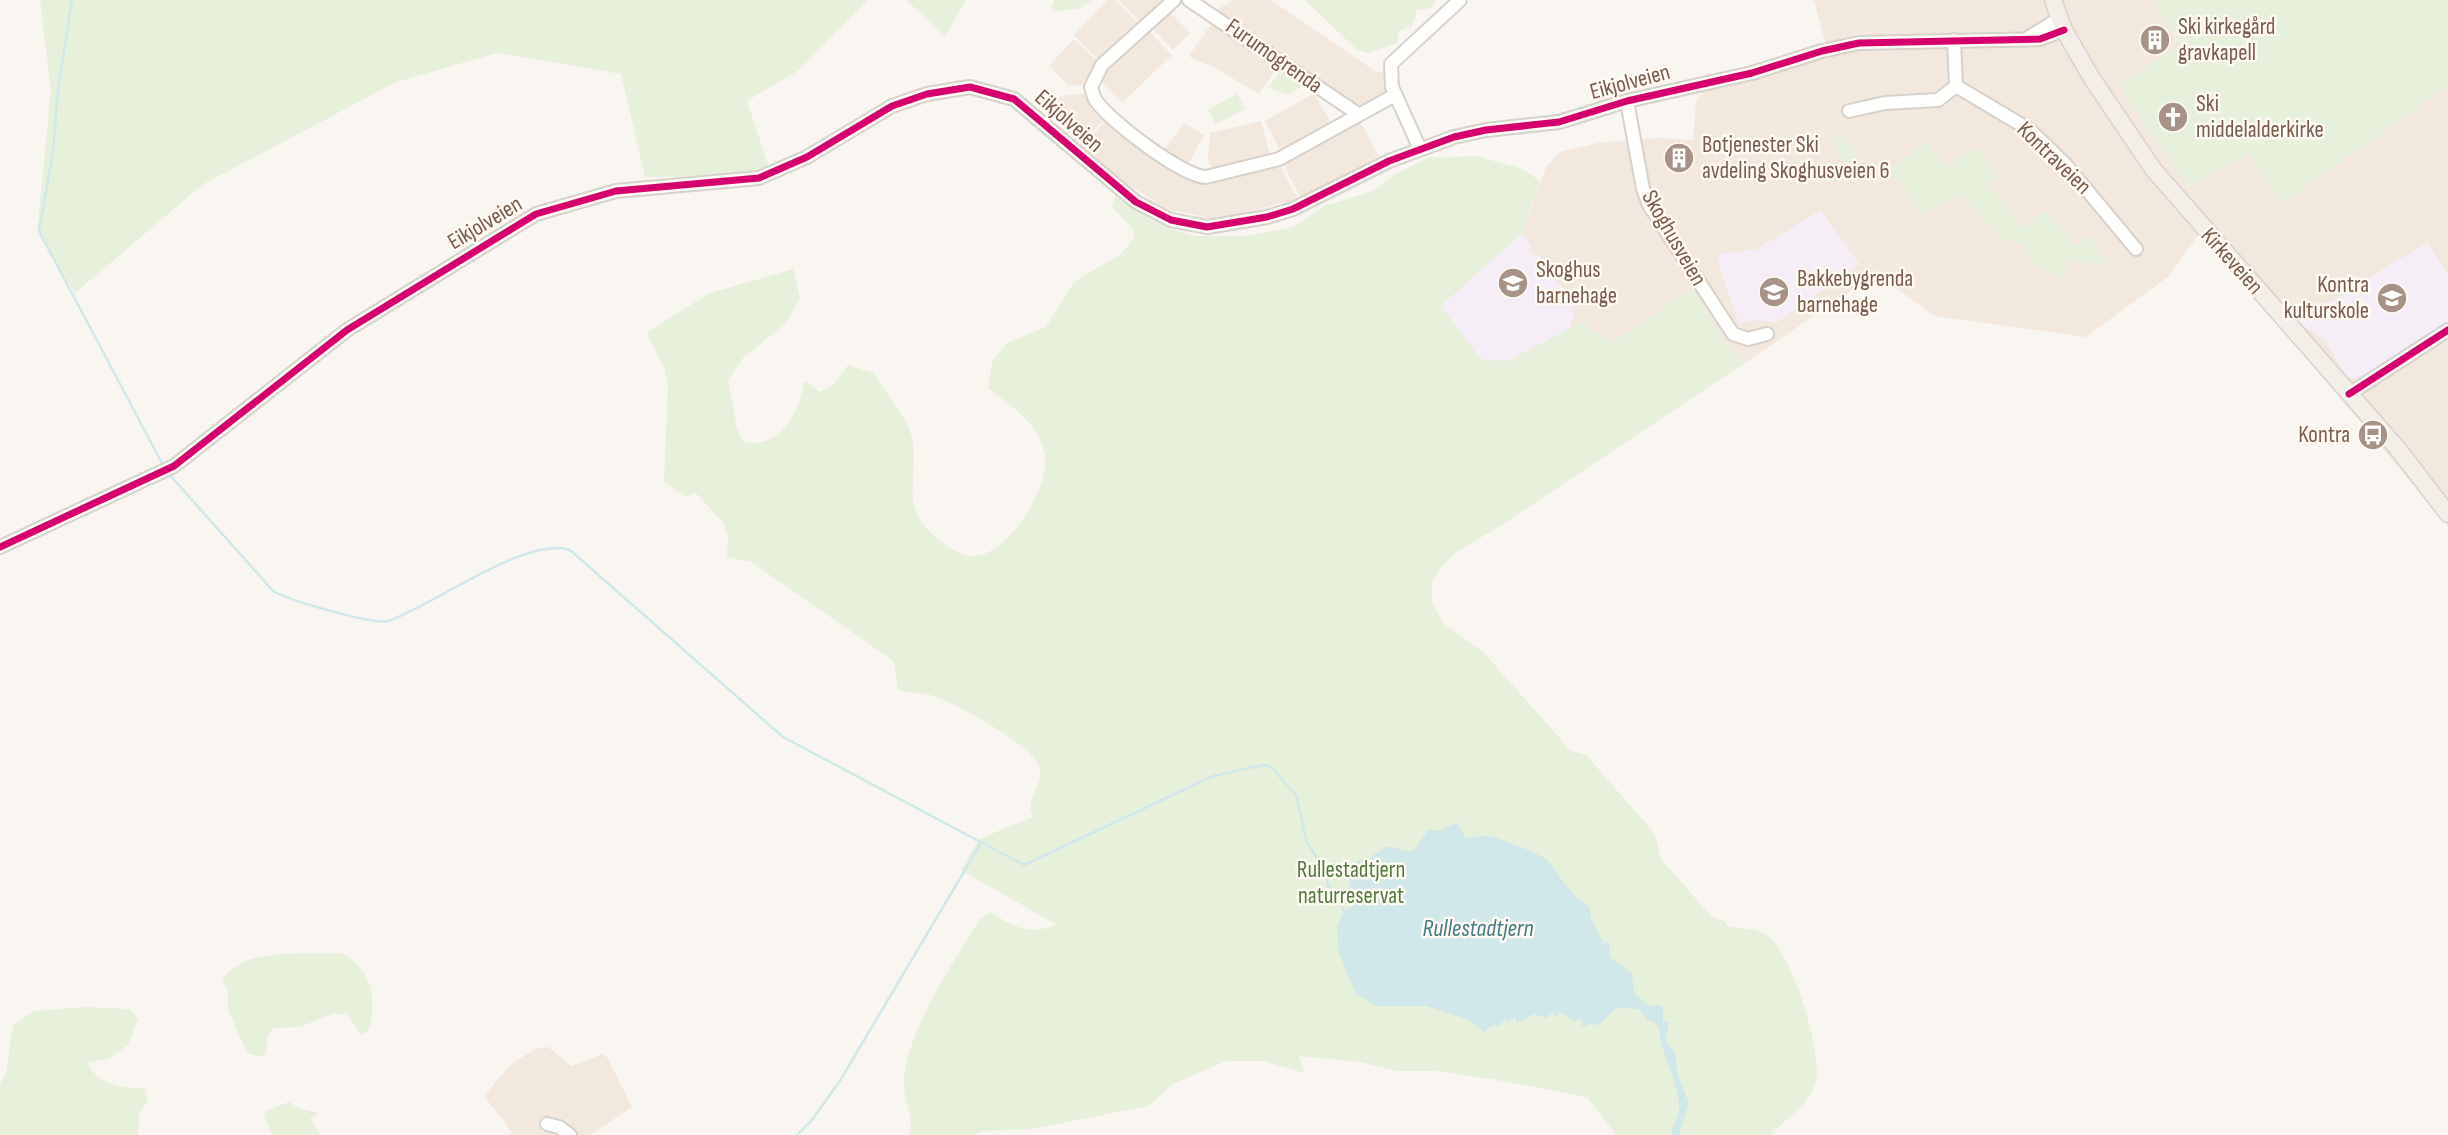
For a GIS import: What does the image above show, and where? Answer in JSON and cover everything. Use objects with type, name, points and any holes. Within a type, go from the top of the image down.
[{"type":"main road","name":"Kirkeveien","points":[[2045,0],[2099,91],[2153,169],[2403,456],[2448,514]]},
{"type":"main road","name":"Kirkeveien","points":[[2053,0],[2061,23]]},
{"type":"street","points":[[1174,0],[1102,65],[1091,87],[1097,103],[1110,115],[1189,172],[1206,177],[1279,159],[1395,96]]},
{"type":"street","name":"Furumogrenda","points":[[1189,0],[1358,114]]},
{"type":"street","points":[[1420,149],[1395,96],[1390,79],[1394,60],[1442,20],[1460,0]]},
{"type":"street","name":"Eikjolveien","points":[[0,547],[174,466],[347,330],[536,214],[617,191],[759,178],[807,157],[873,115],[927,94],[970,87],[1014,99],[1108,181],[1152,212],[1191,226],[1218,226],[1293,209],[1420,149],[1486,130],[1559,122],[1627,100],[1752,73],[1798,57],[1859,43],[2040,39],[2061,23]]},
{"type":"street","points":[[1849,111],[1885,103],[1938,100],[1956,86],[1954,40]]},
{"type":"street","name":"Kontraveien","points":[[1956,86],[2030,131],[2066,165],[2136,249]]},
{"type":"street","name":"Skoghusveien","points":[[1627,100],[1643,189],[1653,212],[1733,334],[1748,339],[1766,334]]},
{"type":"street","points":[[2349,394],[2448,330]]},
{"type":"street","points":[[547,1124],[559,1127],[570,1135]]},
{"type":"shaded area","points":[[1108,0],[1115,0],[1139,24],[1101,62],[1074,35]]},
{"type":"shaded area","points":[[1119,0],[1165,0],[1141,23]]},
{"type":"shaded area","points":[[1233,0],[1271,0],[1378,73],[1384,71],[1387,85],[1385,93],[1364,105],[1348,101],[1216,11]]},
{"type":"shaded area","points":[[1814,0],[2160,0],[2155,4],[2248,153],[2283,202],[2448,86],[2448,526],[2200,232],[2169,276],[2086,337],[1934,316],[1876,273],[1745,363],[1723,340],[1692,288],[1612,343],[1582,322],[1508,362],[1522,233],[1546,167],[1560,152],[1598,143],[1658,138],[1693,140],[1696,102],[1704,89],[1758,79],[1829,56]]},
{"type":"shaded area","points":[[1166,8],[1190,33],[1173,50],[1149,25]]},
{"type":"shaded area","points":[[1215,19],[1280,64],[1259,94],[1212,66],[1191,58],[1190,54]]},
{"type":"shaded area","points":[[1146,28],[1172,55],[1122,103],[1097,78]]},
{"type":"shaded area","points":[[1074,39],[1099,63],[1081,85],[1069,86],[1049,66]]},
{"type":"shaded area","points":[[1085,93],[1106,117],[1081,143],[1044,109],[1057,97]]},
{"type":"shaded area","points":[[1314,93],[1333,126],[1282,154],[1265,121]]},
{"type":"shaded area","points":[[1108,118],[1191,176],[1279,163],[1298,199],[1227,217],[1208,218],[1165,208],[1126,183],[1081,148]]},
{"type":"shaded area","points":[[1359,120],[1379,156],[1301,198],[1282,162]]},
{"type":"shaded area","points":[[1261,121],[1271,158],[1214,171],[1208,160],[1210,133]]},
{"type":"shaded area","points":[[1184,123],[1204,135],[1187,166],[1163,151]]},
{"type":"shaded area","name":"Bakkebygrenda barnehage","points":[[1821,210],[1859,264],[1776,323],[1757,320],[1739,323],[1717,261],[1721,254],[1757,249]]},
{"type":"shaded area","name":"Skoghus barnehage","points":[[1522,233],[1532,246],[1528,250],[1534,256],[1537,254],[1572,301],[1574,317],[1569,329],[1508,362],[1481,359],[1441,306]]},
{"type":"shaded area","name":"Kontra kulturskole","points":[[2427,242],[2448,274],[2448,325],[2358,379],[2347,376],[2324,340],[2299,322]]},
{"type":"shaded area","points":[[548,1047],[572,1066],[602,1054],[607,1057],[632,1107],[590,1135],[510,1135],[512,1132],[484,1096],[511,1064],[537,1048]]},
{"type":"green space","points":[[40,0],[868,0],[799,70],[747,101],[769,168],[725,177],[645,177],[621,74],[497,53],[396,82],[202,185],[75,293],[37,232],[51,90]]},
{"type":"green space","points":[[906,0],[966,0],[945,36]]},
{"type":"green space","points":[[1054,0],[1092,0],[1080,8],[1055,12],[1051,9]]},
{"type":"green space","points":[[1305,0],[1435,0],[1432,8],[1417,10],[1412,26],[1399,31],[1397,43],[1368,53],[1357,50]]},
{"type":"green space","points":[[2160,0],[2448,0],[2448,86],[2283,202],[2248,153],[2189,188],[2119,85],[2181,44],[2154,4]]},
{"type":"green space","points":[[1280,71],[1302,86],[1289,95],[1268,88]]},
{"type":"green space","points":[[1237,94],[1245,109],[1216,124],[1208,110]]},
{"type":"green space","points":[[1842,132],[1858,156],[1847,164],[1831,140]]},
{"type":"green space","points":[[1926,141],[1948,168],[1975,147],[1998,177],[1989,184],[2021,228],[2047,210],[2075,245],[2088,236],[2108,265],[2069,261],[2060,280],[2031,259],[2022,245],[2010,240],[2004,242],[1967,200],[1957,195],[1920,215],[1901,180],[1897,183],[1888,171]]},
{"type":"green space","name":"Rullestadtjern naturreservat","points":[[1477,156],[1522,169],[1540,181],[1522,233],[1441,306],[1481,359],[1508,361],[1582,322],[1612,343],[1692,288],[1723,340],[1745,363],[1505,523],[1458,551],[1440,568],[1432,582],[1432,603],[1444,624],[1484,653],[1571,751],[1586,755],[1655,834],[1661,859],[1711,916],[1726,922],[1727,926],[1765,933],[1778,947],[1804,1005],[1815,1049],[1816,1082],[1809,1097],[1771,1135],[1616,1135],[1588,1098],[1582,1096],[1437,1071],[1397,1071],[1360,1062],[1299,1056],[1304,1073],[1264,1061],[1226,1061],[1173,1084],[1148,1106],[1032,1129],[983,1131],[974,1135],[909,1135],[911,1121],[904,1082],[906,1063],[932,998],[979,920],[991,912],[1007,922],[1030,930],[1057,925],[961,870],[979,839],[1033,817],[1031,804],[1040,779],[1039,766],[1021,746],[972,714],[930,695],[898,689],[894,662],[888,657],[751,562],[727,557],[728,538],[724,524],[698,495],[694,493],[685,497],[664,481],[668,387],[664,367],[647,335],[649,331],[710,293],[793,269],[800,298],[786,323],[743,358],[728,380],[737,428],[743,442],[766,441],[785,427],[792,418],[806,382],[820,392],[834,384],[848,365],[874,373],[910,430],[914,452],[914,504],[918,516],[925,527],[950,548],[965,555],[980,555],[994,549],[1009,537],[1021,521],[1032,504],[1045,468],[1045,454],[1037,433],[1023,416],[988,388],[992,362],[1007,343],[1046,327],[1074,282],[1121,254],[1134,238],[1134,230],[1112,207],[1115,196],[1152,220],[1180,232],[1195,236],[1247,236],[1293,227],[1324,206],[1373,191],[1397,173],[1428,158]]},
{"type":"green space","points":[[341,953],[360,967],[370,986],[372,1007],[369,1030],[361,1035],[346,1012],[342,1015],[335,1013],[300,1027],[274,1028],[268,1035],[266,1054],[262,1057],[247,1053],[228,1010],[228,990],[222,981],[231,970],[259,957]]},
{"type":"green space","points":[[83,1007],[130,1009],[138,1019],[128,1045],[110,1058],[87,1063],[104,1081],[119,1087],[145,1088],[148,1101],[139,1114],[138,1135],[0,1135],[0,1084],[6,1073],[13,1025],[34,1011]]},
{"type":"green space","points":[[289,1102],[298,1108],[318,1113],[310,1119],[321,1135],[273,1135],[264,1117],[266,1111]]},
{"type":"water","name":"Rullestadtjern","points":[[1457,822],[1466,838],[1492,837],[1547,860],[1571,891],[1590,907],[1591,919],[1603,942],[1610,944],[1609,957],[1632,973],[1634,993],[1648,1005],[1659,1005],[1663,1008],[1663,1023],[1669,1021],[1666,1040],[1676,1054],[1677,1073],[1689,1103],[1679,1135],[1671,1135],[1679,1112],[1678,1098],[1659,1027],[1653,1021],[1647,1020],[1639,1009],[1617,1008],[1597,1026],[1592,1023],[1582,1027],[1582,1018],[1574,1021],[1561,1012],[1555,1017],[1553,1011],[1547,1018],[1534,1014],[1517,1023],[1515,1017],[1508,1023],[1506,1019],[1498,1027],[1494,1024],[1484,1032],[1469,1020],[1426,1006],[1377,1006],[1356,994],[1338,950],[1337,926],[1344,911],[1351,907],[1349,877],[1355,862],[1388,846],[1408,851],[1415,849],[1429,829],[1440,831]]},
{"type":"waterway","points":[[72,0],[58,89],[53,152],[39,231],[164,467]]},
{"type":"waterway","points":[[168,473],[273,591],[349,616],[388,621],[505,562],[552,548],[570,550],[783,737],[1024,865],[1213,776],[1263,765],[1271,767],[1296,795],[1307,842],[1326,873],[1328,886],[1337,892],[1344,911]]},
{"type":"waterway","points":[[797,1135],[812,1120],[841,1079],[981,843]]},
{"type":"cycle path","points":[[0,547],[174,466],[347,330],[536,214],[616,191],[759,178],[807,157],[892,106],[927,94],[970,87],[1014,99],[1136,202],[1171,220],[1207,227],[1267,217],[1293,209],[1389,161],[1454,137],[1486,130],[1559,122],[1627,101],[1752,73],[1822,51],[1859,43],[2040,39],[2064,30]]},
{"type":"cycle path","points":[[2349,394],[2448,330]]},
{"type":"place","name":"Ski kirkegård gravkapell","points":[[2155,40]]},
{"type":"place","name":"Ski middelalderkirke","points":[[2173,117]]},
{"type":"place","name":"Botjenester Ski avdeling Skoghusveien 6","points":[[1679,158]]},
{"type":"place","name":"Skoghus barnehage","points":[[1513,283]]},
{"type":"place","name":"Bakkebygrenda barnehage","points":[[1774,292]]},
{"type":"place","name":"Kontra kulturskole","points":[[2392,298]]},
{"type":"place","name":"Kontra","points":[[2373,435]]}]
